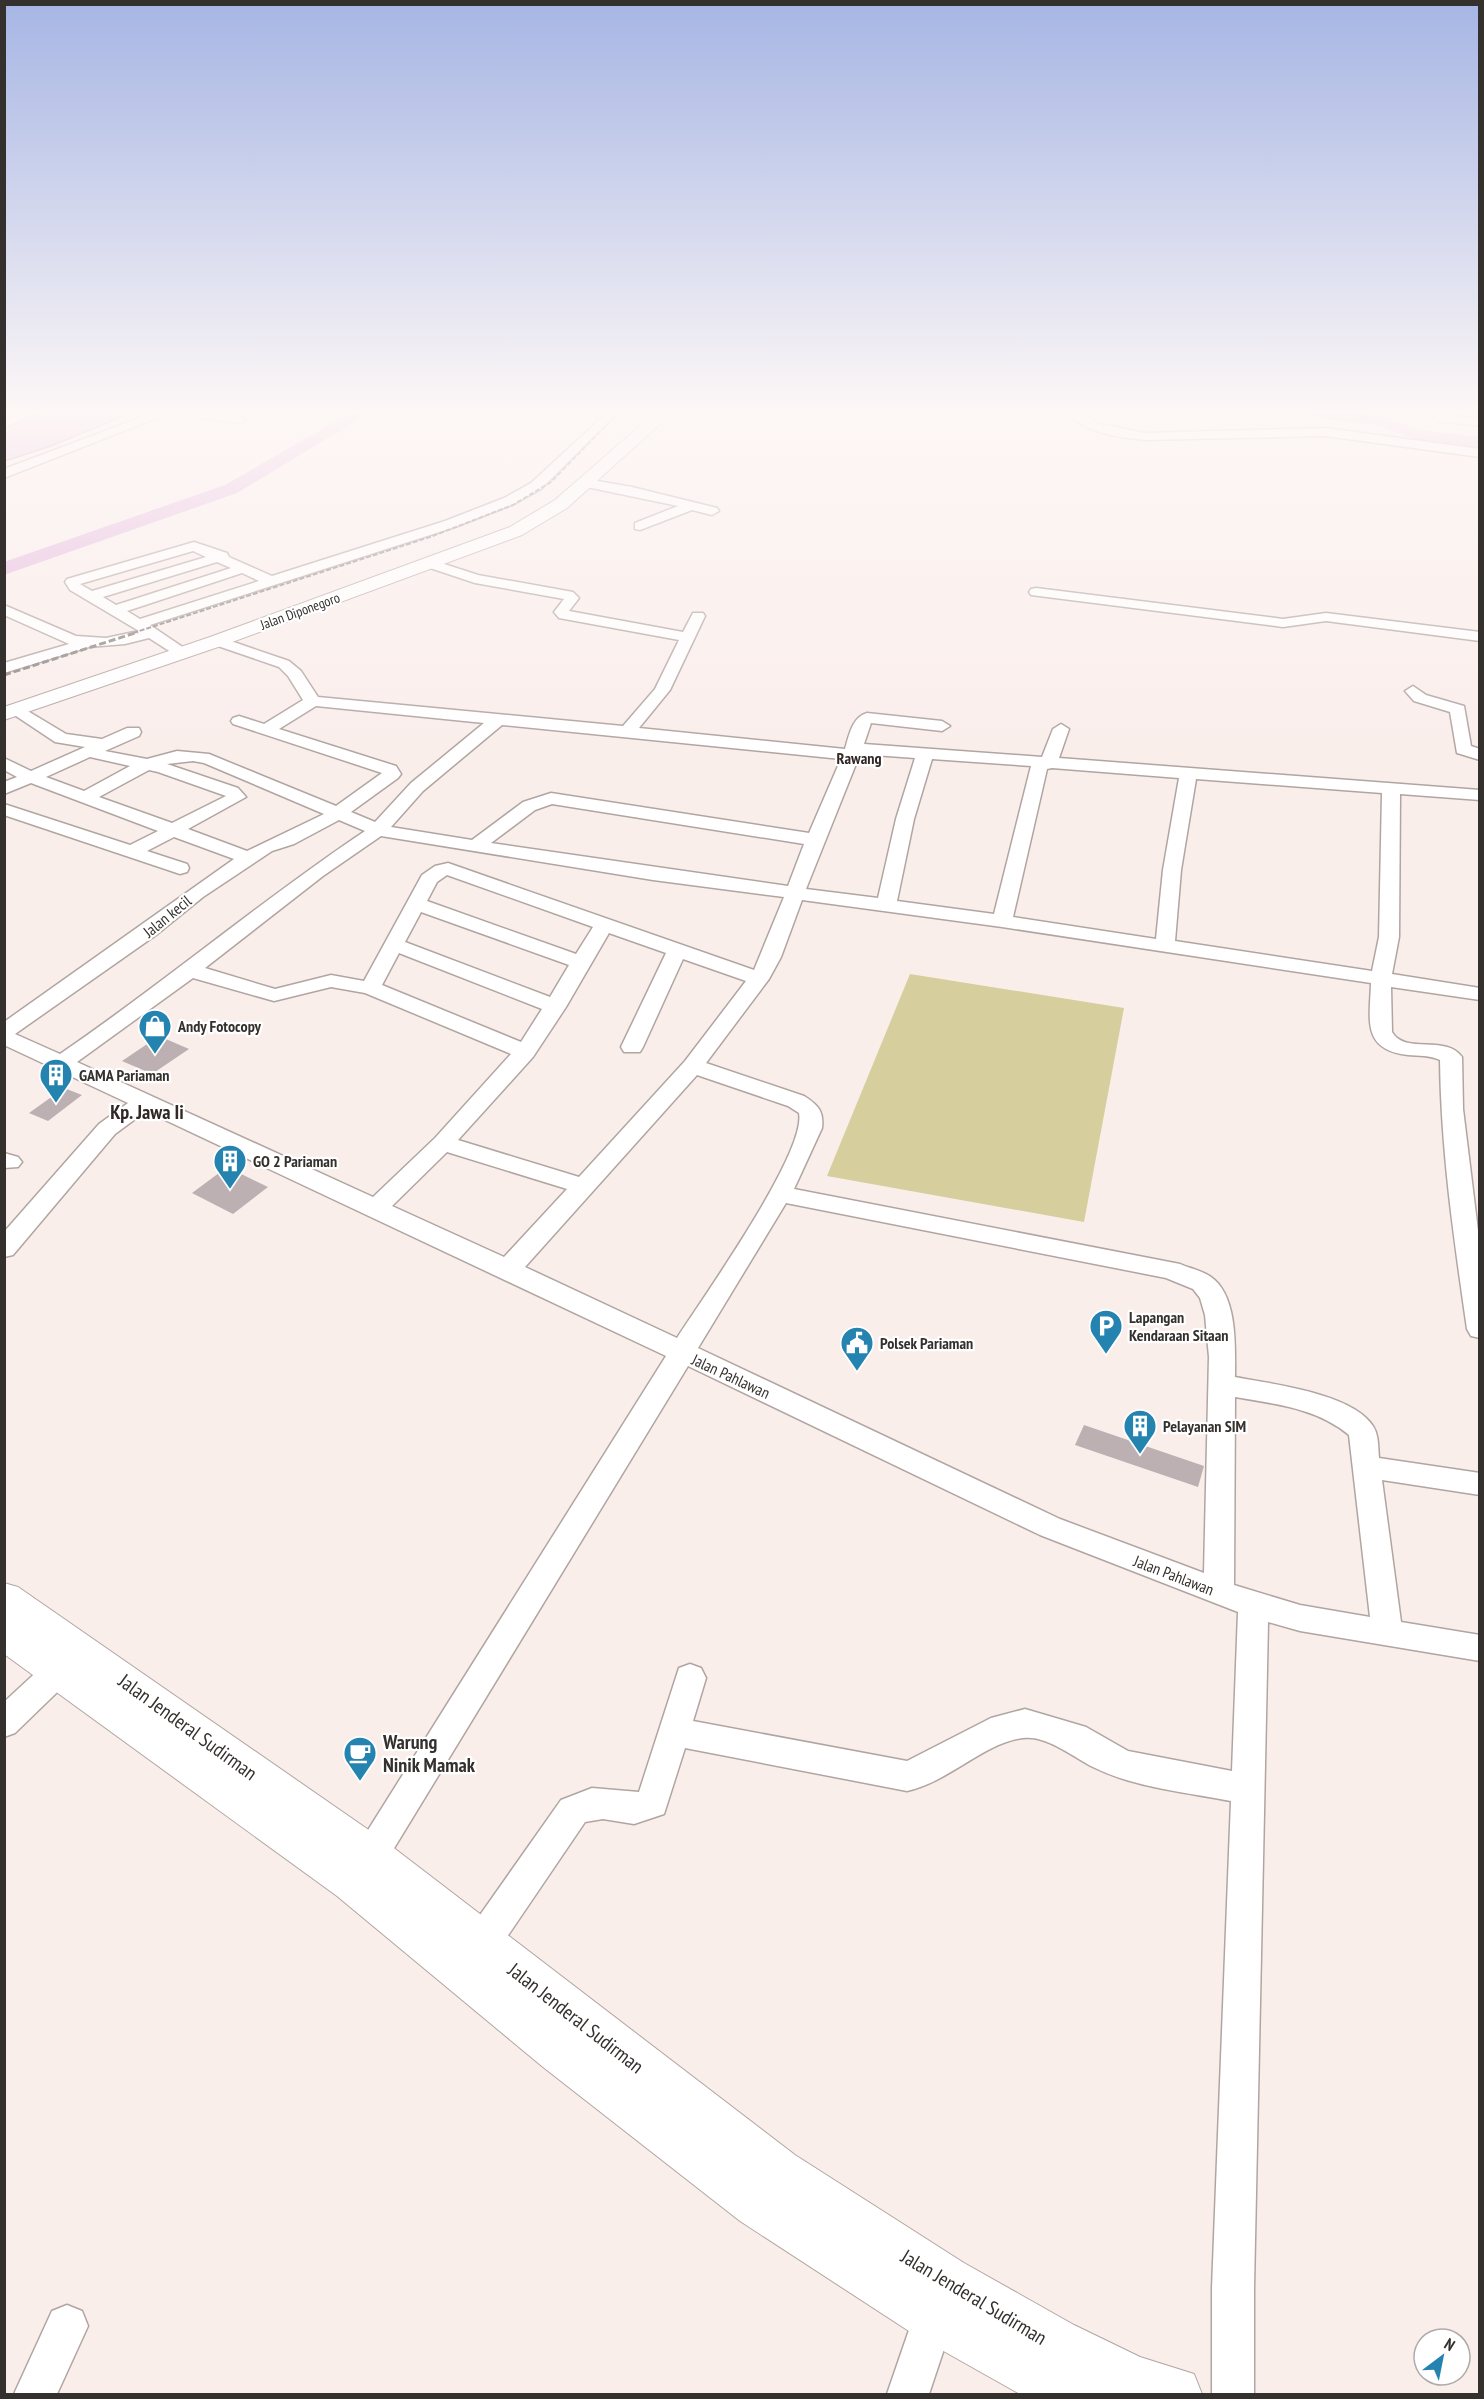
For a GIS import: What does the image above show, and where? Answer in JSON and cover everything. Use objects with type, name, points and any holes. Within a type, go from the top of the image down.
[{"type":"main road","name":"Jalan Diponegoro","points":[[10,712],[432,564],[496,540],[527,525]]},
{"type":"main road","name":"Jalan Jenderal Sudirman","points":[[4,1599],[70,1660],[353,1881],[570,2036],[945,2282],[1054,2344],[1134,2383],[1174,2394]]},
{"type":"main road","name":"Jalan Jenderal Sudirman","points":[[4,1631],[70,1660],[370,1857],[481,1944],[570,2036],[758,2203],[934,2316],[1074,2394]]},
{"type":"street","points":[[6,666],[84,644],[116,642],[207,602],[448,525]]},
{"type":"street","points":[[182,653],[116,610],[75,587],[72,582],[190,546],[222,556],[271,581]]},
{"type":"street","points":[[92,596],[222,556]]},
{"type":"street","points":[[135,562],[207,602]]},
{"type":"street","points":[[432,564],[476,579],[568,595],[572,598],[561,612],[569,616],[688,637]]},
{"type":"street","points":[[116,610],[244,568]]},
{"type":"street","points":[[1036,592],[1283,623],[1326,617],[1479,637]]},
{"type":"street","points":[[4,609],[68,640],[84,644]]},
{"type":"street","points":[[627,732],[657,697],[698,616]]},
{"type":"street","points":[[217,641],[284,664],[297,676],[306,695],[313,701],[627,732],[852,751],[925,754],[1479,795]]},
{"type":"street","points":[[1413,691],[1417,697],[1458,709],[1463,749],[1479,755]]},
{"type":"street","points":[[239,721],[265,730],[313,701]]},
{"type":"street","points":[[10,712],[61,738],[105,745]]},
{"type":"street","points":[[508,1269],[693,1066],[759,979],[771,957],[815,840],[852,751],[857,732],[867,718],[942,726]]},
{"type":"street","points":[[62,1063],[148,1003],[327,864],[378,830],[417,787],[499,719]]},
{"type":"street","points":[[1002,921],[1044,764],[1061,729]]},
{"type":"street","name":"Jalan kecil","points":[[4,1032],[149,931],[196,893],[265,847],[288,840],[338,813],[392,772],[265,730]]},
{"type":"street","points":[[4,789],[133,732]]},
{"type":"street","points":[[88,752],[187,776],[232,792],[237,797],[132,851]]},
{"type":"street","points":[[85,797],[148,765],[185,754],[196,754],[378,830],[794,894],[1002,921],[1479,994]]},
{"type":"street","points":[[886,906],[905,819],[925,754]]},
{"type":"street","points":[[4,763],[30,777],[177,829],[249,858]]},
{"type":"street","points":[[1165,947],[1172,870],[1188,775]]},
{"type":"street","points":[[1391,788],[1389,937],[1381,980],[1381,1032],[1384,1040],[1405,1048],[1444,1053],[1451,1059],[1452,1109],[1462,1214],[1479,1329]]},
{"type":"street","points":[[475,846],[530,806],[551,798],[815,840]]},
{"type":"street","points":[[4,809],[180,868]]},
{"type":"street","points":[[370,988],[429,879],[442,870],[448,869],[759,979]]},
{"type":"street","points":[[415,903],[580,962]]},
{"type":"street","points":[[376,1208],[443,1143],[525,1052],[556,1006],[580,962],[604,926]]},
{"type":"street","points":[[393,944],[556,1006]]},
{"type":"street","points":[[632,1047],[677,950]]},
{"type":"street","points":[[188,970],[274,995],[331,981],[370,988],[525,1052]]},
{"type":"street","name":"Jalan Pahlawan","points":[[4,1036],[508,1269],[1050,1527],[1253,1605],[1300,1618],[1479,1648]]},
{"type":"street","points":[[370,1857],[680,1352],[780,1194],[811,1127],[813,1121],[810,1110],[796,1101],[693,1066]]},
{"type":"street","points":[[4,1249],[107,1129],[144,1102]]},
{"type":"street","points":[[443,1143],[583,1186]]},
{"type":"street","points":[[780,1194],[1171,1270],[1193,1277],[1208,1289],[1216,1305],[1222,1384],[1219,1592]]},
{"type":"street","points":[[1222,1384],[1325,1408],[1352,1421],[1362,1431],[1387,1633]]},
{"type":"street","points":[[1366,1467],[1479,1484]]},
{"type":"street","points":[[1233,2394],[1233,2276],[1253,1605]]},
{"type":"street","points":[[4,1723],[70,1660]]},
{"type":"street","points":[[481,1944],[573,1811],[580,1805],[589,1803],[641,1808],[651,1803],[690,1678]]},
{"type":"street","points":[[675,1732],[907,1776],[916,1774],[1002,1728],[1012,1724],[1034,1724],[1075,1737],[1104,1756],[1126,1765],[1248,1789]]},
{"type":"street","points":[[908,2394],[934,2316]]},
{"type":"street","points":[[35,2394],[67,2326]]},
{"type":"shaded area","points":[[910,974],[1124,1008],[1084,1222],[827,1176]]},
{"type":"building","name":"Andy Fotocopy","points":[[159,1036],[189,1049],[152,1074],[122,1061]]},
{"type":"building","name":"GAMA Pariaman","points":[[64,1088],[82,1095],[48,1121],[29,1113]]},
{"type":"building","name":"GO 2 Pariaman","points":[[227,1167],[268,1187],[233,1214],[192,1193]]},
{"type":"building","name":"Pelayanan SIM","points":[[1084,1425],[1204,1466],[1198,1487],[1075,1445]]},
{"type":"waterway","points":[[4,569],[129,525]]},
{"type":"railway","points":[[133,633],[461,525]]},
{"type":"railway","points":[[4,675],[138,632]]},
{"type":"place","name":"Andy Fotocopy","points":[[155,1055]]},
{"type":"place","name":"GAMA Pariaman","points":[[56,1104]]},
{"type":"place","name":"GO 2 Pariaman","points":[[230,1190]]},
{"type":"place","name":"Lapangan Kendaraan Sitaan","points":[[1106,1355]]},
{"type":"place","name":"Polsek Pariaman","points":[[857,1372]]},
{"type":"place","name":"Pelayanan SIM","points":[[1140,1455]]},
{"type":"place","name":"Warung Ninik Mamak","points":[[360,1782]]},
{"type":"district","name":"Rawang","points":[[859,758]]},
{"type":"district","name":"Kp. Jawa Ii","points":[[147,1112]]}]
